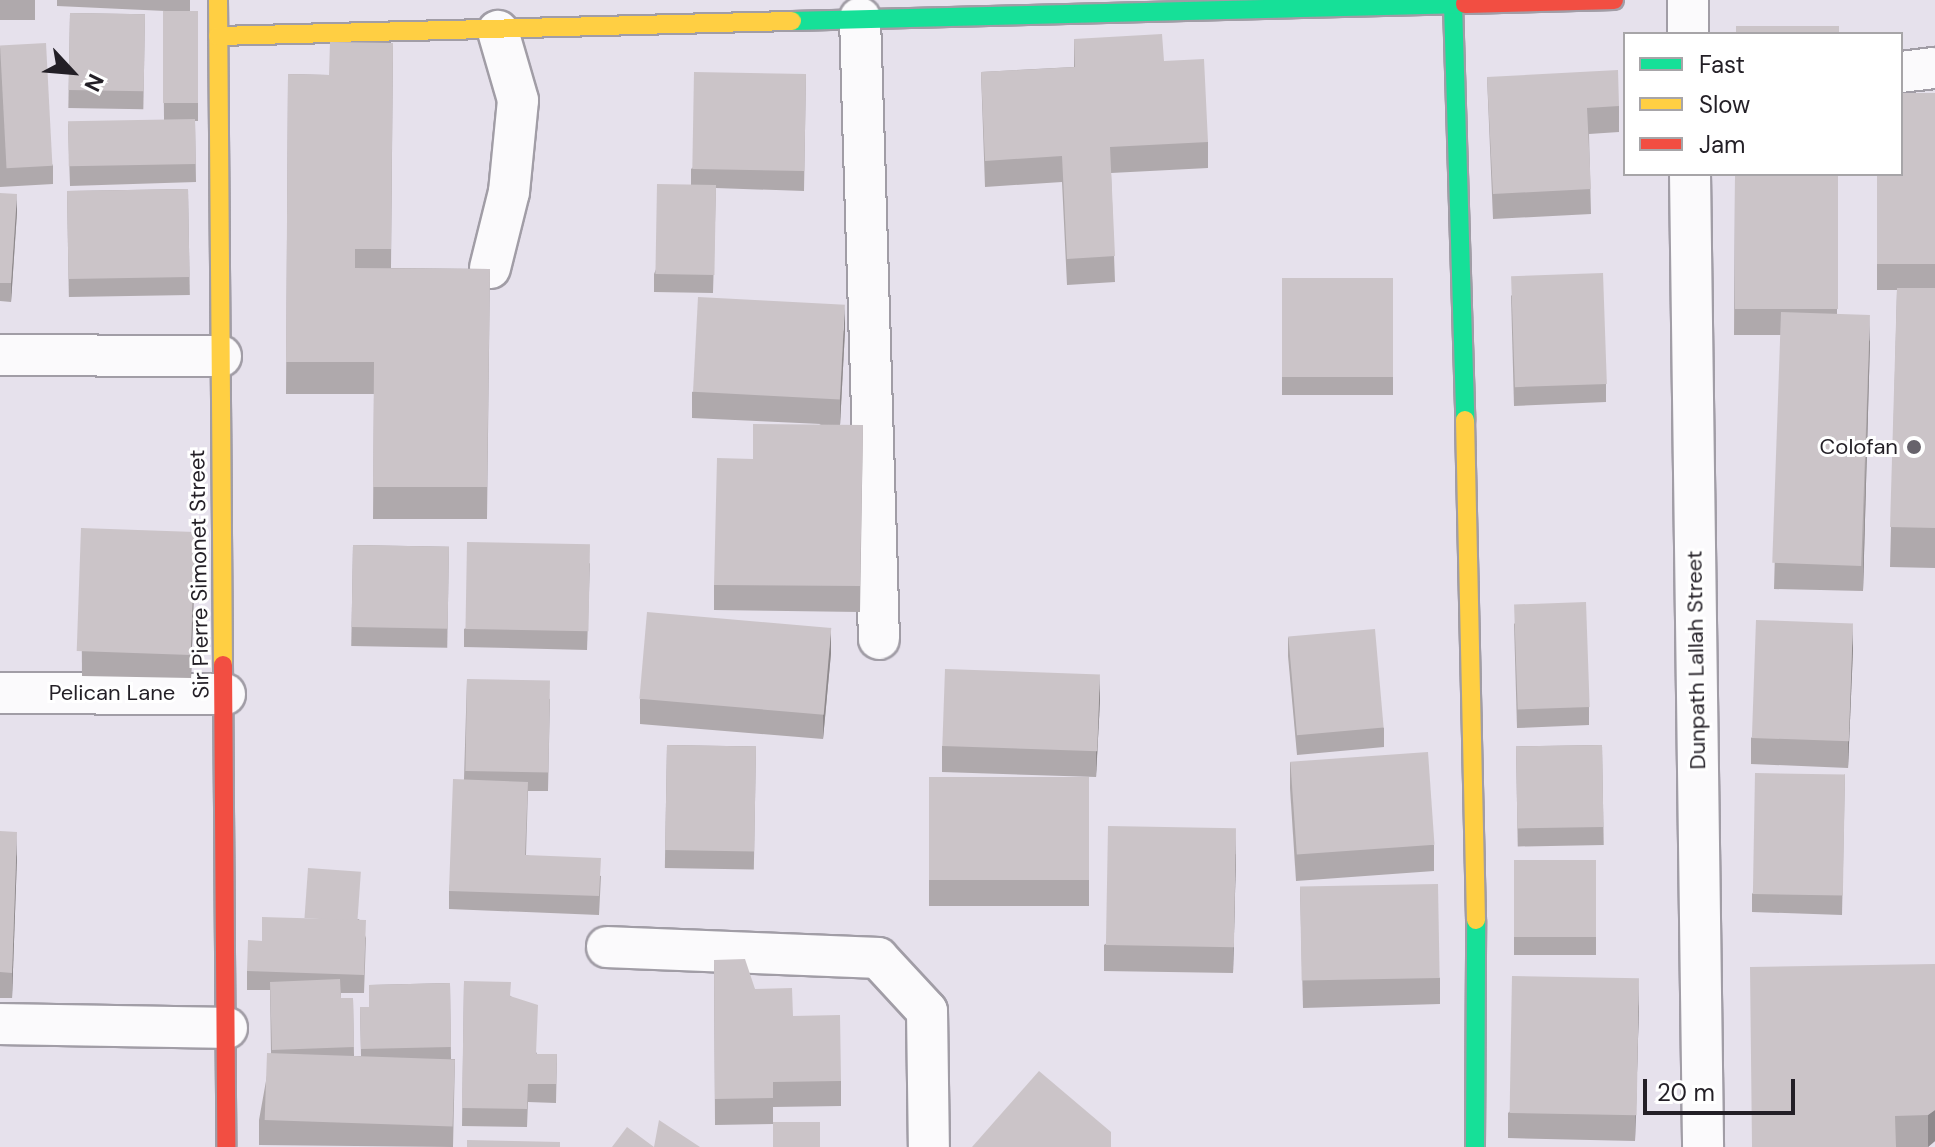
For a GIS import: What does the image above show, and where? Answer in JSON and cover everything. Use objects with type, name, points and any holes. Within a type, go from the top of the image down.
[{"type":"street","name":"Sir Pierre Simonet Street","points":[[218,0],[226,1147]]},
{"type":"street","points":[[218,36],[1614,0]]},
{"type":"street","points":[[1688,0],[1688,32]]},
{"type":"street","points":[[1453,4],[1477,822],[1475,1147]]},
{"type":"street","points":[[860,18],[879,639]]},
{"type":"street","points":[[490,268],[509,192],[518,100],[498,31]]},
{"type":"street","points":[[1903,72],[1935,68]]},
{"type":"street","name":"Dunpath Lallah Street","points":[[1690,176],[1703,1147]]},
{"type":"street","points":[[0,355],[221,356]]},
{"type":"street","name":"Pelican Lane","points":[[0,693],[225,694]]},
{"type":"street","points":[[607,947],[878,958],[927,1011],[929,1147]]},
{"type":"street","points":[[0,1024],[227,1028]]},
{"type":"building","points":[[163,11],[198,11],[198,103],[163,103]]},
{"type":"building","points":[[70,13],[145,14],[144,91],[69,90]]},
{"type":"building","points":[[1736,26],[1839,26],[1839,32],[1736,32]]},
{"type":"building","points":[[1162,34],[1164,61],[1204,59],[1208,142],[1110,147],[1115,256],[1067,259],[1062,156],[985,161],[981,72],[1075,67],[1074,39]]},
{"type":"building","points":[[330,42],[393,43],[391,249],[355,249],[355,268],[490,269],[487,487],[373,487],[374,362],[286,362],[288,74],[329,75]]},
{"type":"building","points":[[46,43],[52,166],[7,168],[0,45]]},
{"type":"building","points":[[1618,70],[1619,106],[1587,108],[1591,189],[1493,194],[1487,77]]},
{"type":"building","points":[[694,72],[806,74],[804,171],[692,169]]},
{"type":"building","points":[[1903,93],[1935,93],[1935,264],[1877,264],[1877,176],[1903,176]]},
{"type":"building","points":[[195,119],[196,164],[69,166],[68,121]]},
{"type":"building","points":[[1735,176],[1838,176],[1838,309],[1735,309]]},
{"type":"building","points":[[657,184],[716,185],[714,275],[655,274]]},
{"type":"building","points":[[188,189],[190,277],[69,279],[67,191]]},
{"type":"building","points":[[0,193],[17,194],[11,283],[0,283]]},
{"type":"building","points":[[1603,273],[1607,384],[1515,387],[1511,276]]},
{"type":"building","points":[[1282,278],[1393,278],[1393,377],[1282,377]]},
{"type":"building","name":"Colofan","points":[[1897,288],[1935,288],[1935,528],[1890,527]]},
{"type":"building","points":[[698,297],[845,305],[840,400],[693,392]]},
{"type":"building","points":[[1781,312],[1870,315],[1861,566],[1772,563]]},
{"type":"building","points":[[753,424],[863,425],[860,586],[714,585],[717,458],[753,459]]},
{"type":"building","points":[[81,528],[195,532],[191,655],[77,651]]},
{"type":"building","points":[[467,542],[590,544],[588,631],[465,629]]},
{"type":"building","points":[[353,545],[449,547],[448,629],[352,627]]},
{"type":"building","points":[[1586,602],[1590,707],[1518,709],[1514,605]]},
{"type":"building","points":[[647,612],[831,628],[824,715],[639,699]]},
{"type":"building","points":[[1756,620],[1853,623],[1849,741],[1752,738]]},
{"type":"building","points":[[1375,629],[1384,728],[1297,735],[1288,637]]},
{"type":"building","points":[[945,669],[1100,674],[1097,751],[942,746]]},
{"type":"building","points":[[467,679],[550,680],[548,772],[465,771]]},
{"type":"building","points":[[667,745],[756,747],[754,852],[665,850]]},
{"type":"building","points":[[1602,745],[1603,827],[1517,828],[1516,747]]},
{"type":"building","points":[[1428,752],[1434,845],[1297,854],[1290,762]]},
{"type":"building","points":[[1755,773],[1845,775],[1843,896],[1753,894]]},
{"type":"building","points":[[929,777],[1089,777],[1089,880],[929,880]]},
{"type":"building","points":[[453,779],[528,782],[525,855],[601,858],[599,896],[449,891]]},
{"type":"building","points":[[1108,826],[1236,828],[1234,947],[1106,945]]},
{"type":"building","points":[[0,831],[17,832],[12,973],[0,972]]},
{"type":"building","points":[[1514,860],[1596,860],[1596,937],[1514,937]]},
{"type":"building","points":[[308,868],[361,872],[357,922],[305,918]]},
{"type":"building","points":[[1438,884],[1440,978],[1302,980],[1300,886]]},
{"type":"building","points":[[262,917],[366,920],[364,975],[247,971],[248,940],[262,941]]},
{"type":"building","points":[[745,959],[755,989],[792,988],[793,1016],[840,1015],[841,1081],[773,1082],[773,1098],[715,1099],[714,960]]},
{"type":"building","points":[[1935,964],[1935,1110],[1928,1115],[1895,1116],[1896,1147],[1752,1147],[1750,967]]},
{"type":"building","points":[[1512,976],[1639,978],[1637,1115],[1510,1113]]},
{"type":"building","points":[[340,979],[341,998],[353,998],[354,1047],[272,1050],[270,982]]},
{"type":"building","points":[[464,981],[511,982],[510,996],[538,1005],[536,1054],[557,1054],[556,1084],[528,1084],[527,1109],[462,1108]]},
{"type":"building","points":[[450,983],[451,1047],[361,1049],[360,1007],[369,1007],[369,985]]},
{"type":"building","points":[[267,1053],[455,1060],[453,1127],[265,1120]]},
{"type":"building","points":[[1039,1071],[1111,1132],[1111,1147],[972,1147]]},
{"type":"building","points":[[659,1120],[700,1147],[654,1147]]},
{"type":"building","points":[[773,1122],[820,1122],[820,1147],[773,1147]]},
{"type":"building","points":[[627,1127],[654,1147],[612,1147]]},
{"type":"building","points":[[467,1140],[560,1142],[560,1147],[467,1147]]},
{"type":"traffic: fast","points":[[1453,4],[1465,420]]},
{"type":"traffic: fast","points":[[792,21],[1465,4]]},
{"type":"traffic: fast","points":[[1475,1147],[1476,920]]},
{"type":"traffic: slow","points":[[218,0],[223,665]]},
{"type":"traffic: slow","points":[[218,36],[792,21]]},
{"type":"traffic: slow","points":[[1465,420],[1476,920]]},
{"type":"traffic: jam","points":[[1465,4],[1614,0]]},
{"type":"traffic: jam","points":[[223,665],[226,1147]]},
{"type":"place","name":"Colofan","points":[[1914,447]]}]
